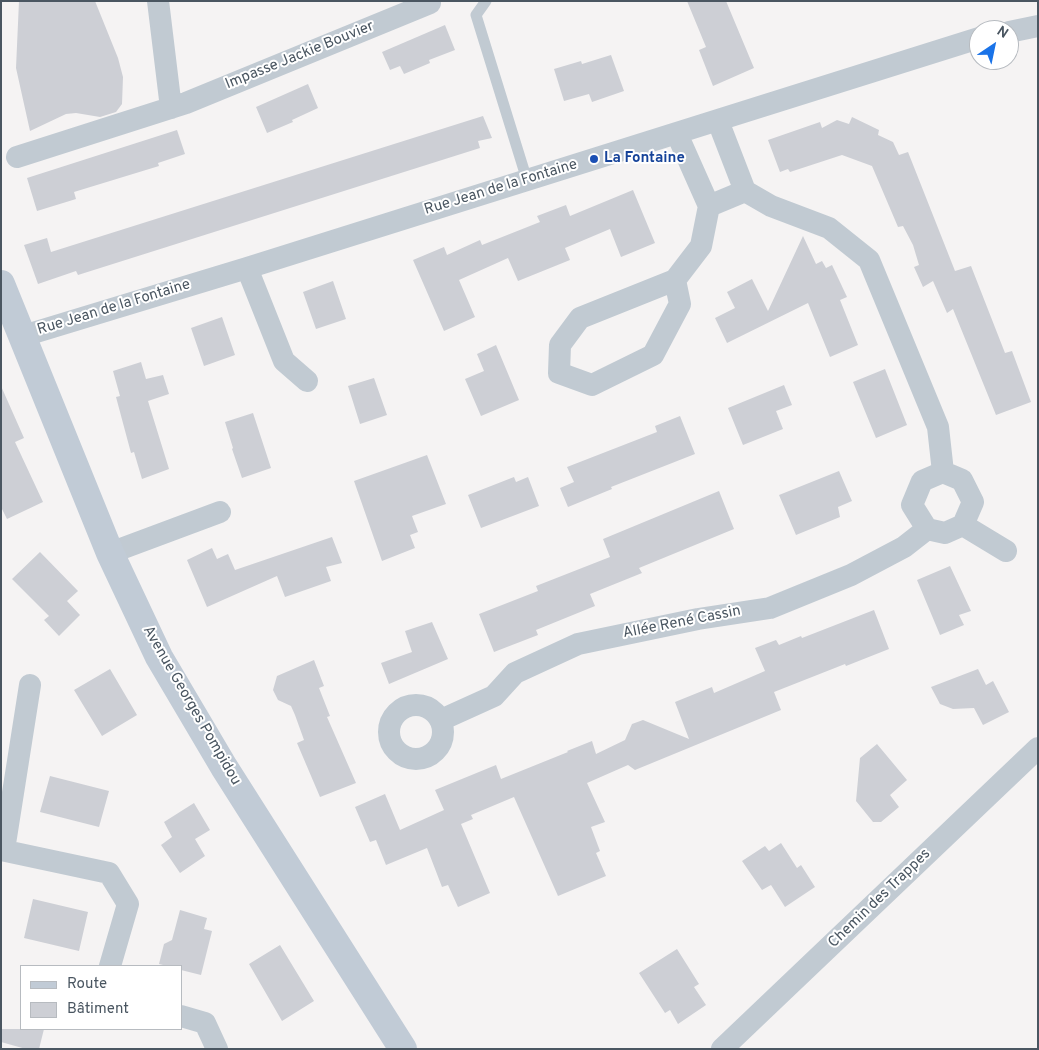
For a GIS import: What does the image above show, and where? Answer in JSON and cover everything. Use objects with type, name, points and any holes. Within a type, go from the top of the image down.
[{"type":"main road","name":"Avenue Georges Pompidou","points":[[1,284],[13,326],[110,552],[159,657],[224,767],[403,1049]]},
{"type":"street","points":[[158,1],[171,108]]},
{"type":"street","name":"Impasse Jackie Bouvier","points":[[17,158],[171,108],[430,3]]},
{"type":"street","points":[[1019,30],[1038,26]]},
{"type":"street","name":"Rue Jean de la Fontaine","points":[[13,326],[247,268],[969,41]]},
{"type":"street","points":[[718,121],[745,192],[771,206],[829,228],[869,260],[938,427],[943,472]]},
{"type":"street","points":[[675,280],[680,304],[653,355],[592,385],[559,373],[560,345],[580,318],[675,280],[701,246],[709,206],[677,134]]},
{"type":"street","points":[[709,206],[745,192]]},
{"type":"street","points":[[247,268],[284,361],[307,380]]},
{"type":"street","points":[[943,472],[962,480],[973,502],[964,525],[945,533],[927,529],[912,505],[922,481],[943,472]]},
{"type":"street","points":[[110,552],[220,512]]},
{"type":"street","points":[[964,525],[1006,551]]},
{"type":"street","name":"Allée René Cassin","points":[[441,720],[494,696],[515,673],[578,644],[698,619],[770,608],[851,574],[904,547],[927,529]]},
{"type":"street","points":[[30,685],[2,850],[109,873],[128,904],[110,965]]},
{"type":"street","name":"Chemin des Trappes","points":[[722,1049],[1038,748]]},
{"type":"street","points":[[182,1016],[205,1023],[217,1049]]},
{"type":"lane","points":[[486,1],[476,15],[527,180]]},
{"type":"building","points":[[19,1],[95,1],[118,58],[123,77],[122,104],[116,112],[100,117],[76,113],[66,114],[30,131],[16,68]]},
{"type":"building","points":[[687,1],[726,1],[754,68],[713,86],[699,50],[706,47]]},
{"type":"building","points":[[445,25],[455,50],[429,60],[430,63],[404,74],[400,66],[390,70],[382,52]]},
{"type":"building","points":[[611,55],[624,91],[592,102],[589,94],[564,101],[554,69],[581,61],[582,64]]},
{"type":"building","points":[[308,84],[318,108],[292,120],[293,122],[267,133],[256,107]]},
{"type":"building","points":[[483,116],[492,138],[478,141],[480,148],[78,275],[76,271],[38,284],[24,245],[47,238],[51,252]]},
{"type":"building","points":[[852,117],[879,130],[878,135],[893,142],[899,155],[908,152],[955,271],[971,266],[1005,353],[1012,351],[1031,402],[996,415],[953,309],[947,313],[933,281],[923,287],[914,267],[919,265],[913,245],[903,226],[898,227],[872,166],[842,155],[790,172],[788,169],[780,172],[768,140],[820,122],[822,128],[837,120],[849,124]]},
{"type":"building","points":[[177,130],[185,154],[158,163],[159,166],[74,192],[76,199],[37,211],[27,178]]},
{"type":"building","points":[[633,190],[655,243],[621,257],[610,229],[565,248],[570,260],[518,281],[508,258],[459,280],[475,317],[444,331],[413,260],[444,247],[447,255],[480,240],[482,245],[540,222],[537,216],[566,205],[570,216]]},
{"type":"building","points":[[803,236],[816,264],[822,261],[826,268],[832,265],[847,297],[840,300],[858,345],[830,357],[808,303],[727,343],[715,318],[735,308],[727,292],[752,279],[768,311]]},
{"type":"building","points":[[333,281],[346,319],[316,329],[303,292]]},
{"type":"building","points":[[222,317],[235,355],[204,366],[191,328]]},
{"type":"building","points":[[496,345],[519,400],[481,416],[465,379],[484,371],[477,354]]},
{"type":"building","points":[[141,362],[146,379],[163,375],[169,394],[148,401],[169,469],[142,479],[134,452],[131,453],[116,397],[120,396],[113,371]]},
{"type":"building","points":[[885,369],[907,425],[876,438],[853,382]]},
{"type":"building","points":[[374,378],[387,415],[360,424],[348,386]]},
{"type":"building","points":[[784,385],[792,405],[776,411],[783,429],[743,445],[728,408]]},
{"type":"building","points":[[1,386],[24,438],[15,442],[43,502],[7,519],[1,507]]},
{"type":"building","points":[[253,413],[271,468],[242,478],[225,422]]},
{"type":"building","points":[[680,416],[695,454],[611,487],[612,489],[568,507],[560,488],[574,482],[567,467],[657,432],[655,426]]},
{"type":"building","points":[[427,455],[446,504],[412,516],[418,532],[410,535],[415,548],[382,561],[354,481]]},
{"type":"building","points":[[839,471],[852,501],[838,507],[840,517],[796,535],[779,495]]},
{"type":"building","points":[[514,477],[516,482],[528,477],[539,506],[481,528],[468,495]]},
{"type":"building","points":[[719,491],[734,529],[639,568],[642,573],[590,594],[595,606],[536,630],[538,635],[494,652],[479,614],[538,591],[536,586],[610,557],[603,539]]},
{"type":"building","points":[[332,537],[342,563],[326,567],[331,581],[285,597],[277,576],[207,607],[187,560],[212,548],[217,559],[228,554],[235,570]]},
{"type":"building","points":[[40,552],[78,591],[67,601],[80,615],[59,636],[44,620],[49,616],[12,579]]},
{"type":"building","points":[[950,566],[971,611],[959,615],[964,625],[940,635],[917,580]]},
{"type":"building","points":[[874,610],[889,649],[774,692],[781,710],[635,770],[628,765],[587,783],[605,822],[591,827],[600,851],[596,853],[606,876],[558,896],[514,797],[471,815],[473,819],[461,824],[490,893],[458,907],[448,885],[442,887],[427,848],[386,865],[376,840],[370,842],[355,807],[385,794],[400,830],[444,810],[435,790],[496,765],[501,779],[592,741],[596,754],[625,740],[632,724],[643,720],[689,739],[675,702],[712,687],[714,693],[765,671],[755,648],[776,640],[779,645],[801,636],[802,638]]},
{"type":"building","points":[[432,622],[448,659],[389,684],[381,663],[412,652],[405,631]]},
{"type":"building","points":[[314,660],[324,686],[319,688],[330,716],[327,717],[356,783],[320,797],[297,743],[304,740],[295,715],[291,706],[278,700],[273,690],[277,676]]},
{"type":"building","points":[[110,669],[137,715],[102,736],[74,690]]},
{"type":"building","points":[[978,669],[986,685],[993,681],[1009,712],[983,725],[974,708],[953,709],[940,704],[931,687]]},
{"type":"building","points":[[877,744],[907,780],[890,795],[899,807],[881,822],[873,822],[856,801],[860,758]]},
{"type":"building","points":[[50,776],[109,791],[99,827],[40,812]]},
{"type":"building","points":[[194,803],[210,830],[195,839],[205,856],[180,873],[161,845],[172,837],[164,822]]},
{"type":"building","points":[[781,843],[797,868],[801,865],[815,887],[785,907],[771,885],[762,890],[742,861],[765,846],[769,851]]},
{"type":"building","points":[[33,899],[88,912],[79,951],[24,938]]},
{"type":"building","points":[[180,910],[207,918],[204,929],[212,931],[201,975],[182,970],[182,965],[159,964],[164,944],[172,940]]},
{"type":"building","points":[[280,945],[314,1001],[282,1021],[249,964]]},
{"type":"building","points":[[677,949],[699,984],[694,987],[706,1005],[678,1024],[670,1010],[665,1013],[639,973]]},
{"type":"building","points":[[1,1029],[44,1030],[39,1049],[26,1049],[1,1042]]},
{"type":"place","name":"La Fontaine","points":[[594,159]]}]
